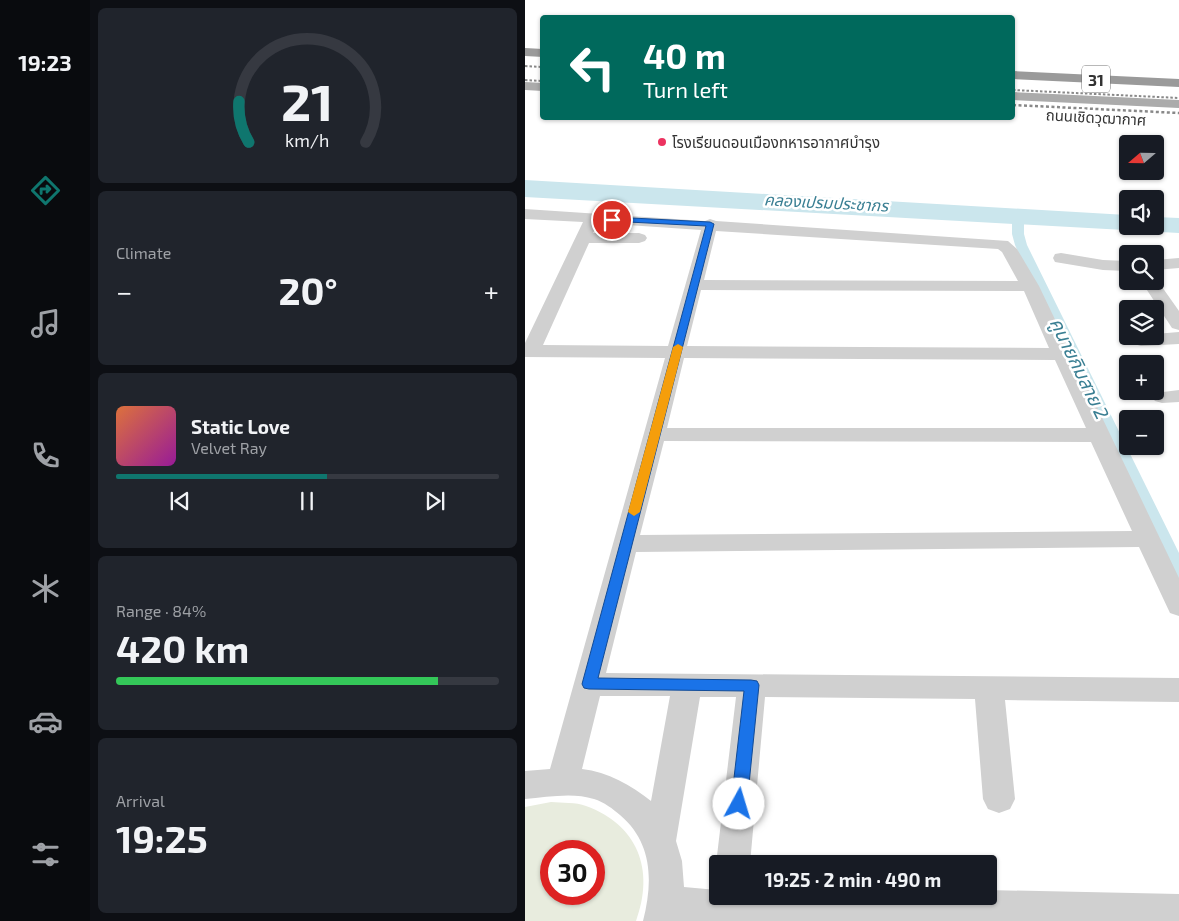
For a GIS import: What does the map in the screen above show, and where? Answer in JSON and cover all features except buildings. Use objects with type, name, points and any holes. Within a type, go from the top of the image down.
[{"type":"highway","points":[[525,50],[540,51]]},
{"type":"highway","points":[[525,57],[540,58]]},
{"type":"highway","name":"31","points":[[1015,74],[1179,79]]},
{"type":"highway","name":"31","points":[[1015,74],[1179,83]]},
{"type":"highway","name":"31","points":[[1015,81],[1179,88]]},
{"type":"main road","points":[[525,74],[540,75]]},
{"type":"main road","points":[[525,86],[540,87]]},
{"type":"main road","points":[[1015,97],[1179,105]]},
{"type":"street","points":[[525,214],[710,224],[1002,244],[1009,249],[1030,286],[1179,606]]},
{"type":"street","points":[[592,219],[528,351],[1062,354]]},
{"type":"street","points":[[563,781],[710,224]]},
{"type":"street","points":[[583,238],[639,238]]},
{"type":"street","points":[[1061,258],[1119,266]]},
{"type":"street","points":[[1164,264],[1179,263]]},
{"type":"street","points":[[694,285],[1030,286]]},
{"type":"street","points":[[1156,290],[1179,324]]},
{"type":"street","points":[[1164,339],[1179,338]]},
{"type":"street","points":[[655,434],[1101,435]]},
{"type":"street","points":[[626,544],[1149,539]]},
{"type":"street","points":[[589,684],[1179,690]]},
{"type":"street","points":[[660,839],[687,684]]},
{"type":"street","points":[[734,855],[751,685]]},
{"type":"street","points":[[989,688],[999,799]]},
{"type":"street","points":[[525,785],[563,781],[604,788],[637,808],[660,839],[668,869],[664,912],[741,909],[971,914],[1179,911]]},
{"type":"shaded area","points":[[551,802],[586,806],[604,814],[630,837],[638,852],[644,884],[636,921],[525,921],[525,807]]},
{"type":"water","name":"คลองเปรมประชากร","points":[[525,180],[1119,215],[1119,230],[525,197]]},
{"type":"water","points":[[1164,217],[1179,218],[1179,233],[1164,232]]},
{"type":"waterway","name":"คูนายกิมสาย 2","points":[[1018,213],[1018,234],[1021,245],[1179,573]]},
{"type":"railway","points":[[525,66],[540,67]]},
{"type":"railway","points":[[525,80],[540,81]]},
{"type":"railway","points":[[1015,90],[1179,98]]},
{"type":"railway","points":[[1015,105],[1179,113]]},
{"type":"slow traffic","points":[[634,512],[678,347]]},
{"type":"place","name":"โรงเรียนดอนเมืองทหารอากาศบำรุง","points":[[662,142]]},
{"type":"route","points":[[612,220],[710,224],[589,684],[751,685],[739,804]]}]
